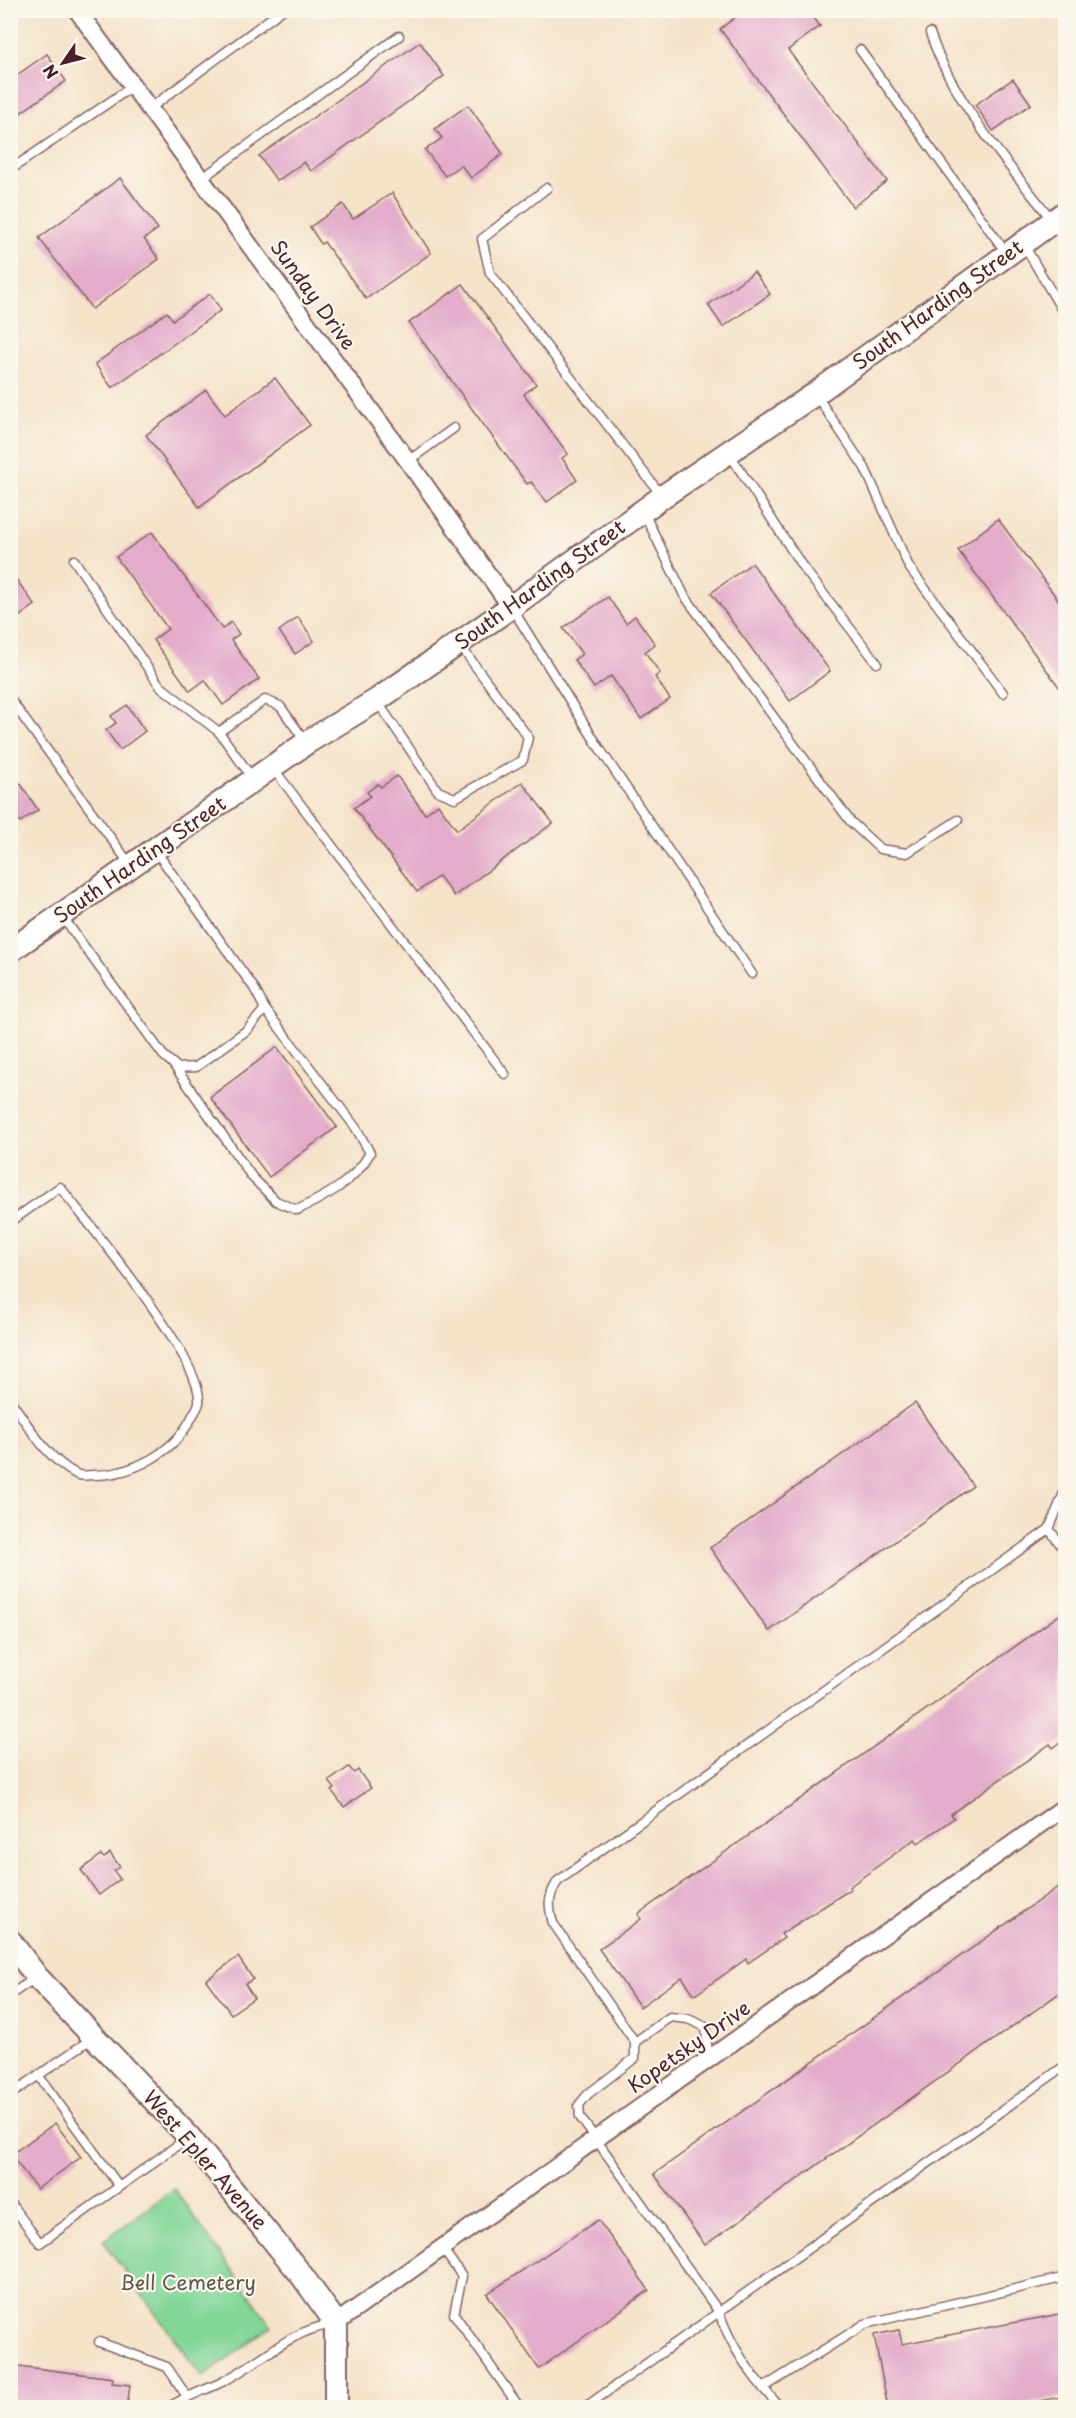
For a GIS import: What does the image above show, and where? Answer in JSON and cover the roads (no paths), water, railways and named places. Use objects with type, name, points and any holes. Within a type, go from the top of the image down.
[{"type":"street","name":"Sunday Drive","points":[[77,10],[408,461],[512,608]]},
{"type":"street","name":"South Harding Street","points":[[10,951],[306,743],[377,700],[512,608],[642,511],[815,394],[1059,217]]},
{"type":"street","name":"Kopetsky Drive","points":[[336,2324],[1065,1806]]},
{"type":"street","name":"West Epler Avenue","points":[[10,1941],[36,1977],[189,2137],[300,2273],[336,2324]]},
{"type":"street","points":[[336,2324],[336,2408]]},
{"type":"lane","points":[[149,109],[282,10]]},
{"type":"lane","points":[[930,33],[940,63],[965,103],[1059,217]]},
{"type":"lane","points":[[201,179],[399,36]]},
{"type":"lane","points":[[860,50],[1065,317]]},
{"type":"lane","points":[[10,170],[133,86]]},
{"type":"lane","points":[[547,188],[482,239],[490,273],[662,497]]},
{"type":"lane","points":[[815,394],[865,468],[909,567],[1003,693]]},
{"type":"lane","points":[[408,461],[454,428]]},
{"type":"lane","points":[[729,452],[802,566],[877,663]]},
{"type":"lane","points":[[642,511],[684,595],[850,821],[880,849],[907,854],[958,820]]},
{"type":"lane","points":[[74,560],[160,686],[219,732],[254,780]]},
{"type":"lane","points":[[512,608],[600,749],[752,974]]},
{"type":"lane","points":[[377,700],[438,791],[455,798],[523,760],[528,737],[459,644]]},
{"type":"lane","points":[[10,699],[131,866]]},
{"type":"lane","points":[[219,732],[265,700],[280,706],[306,743]]},
{"type":"lane","points":[[272,767],[505,1074]]},
{"type":"lane","points":[[155,850],[254,988],[265,1009],[356,1128],[370,1153],[363,1165],[346,1183],[321,1199],[297,1210],[276,1201],[252,1177],[173,1064]]},
{"type":"lane","points":[[61,916],[163,1055],[178,1068],[196,1067],[247,1030],[265,1009]]},
{"type":"lane","points":[[10,1221],[60,1187],[144,1297],[185,1359],[195,1381],[199,1403],[183,1434],[150,1460],[109,1475],[78,1476],[55,1460],[10,1400]]},
{"type":"lane","points":[[781,2408],[763,2388],[728,2337],[719,2312],[580,2118],[579,2105],[588,2094],[635,2058],[635,2042],[553,1923],[549,1906],[550,1893],[558,1881],[1049,1528],[1065,1488]]},
{"type":"lane","points":[[1049,1528],[1065,1552]]},
{"type":"lane","points":[[10,1995],[36,1977]]},
{"type":"lane","points":[[635,2042],[670,2017],[688,2019],[706,2027],[708,2060]]},
{"type":"lane","points":[[10,2095],[94,2037]]},
{"type":"lane","points":[[584,2408],[1065,2065]]},
{"type":"lane","points":[[38,2075],[119,2186]]},
{"type":"lane","points":[[10,2203],[40,2243],[189,2137]]},
{"type":"lane","points":[[442,2248],[462,2276],[454,2314],[520,2408]]},
{"type":"lane","points":[[763,2388],[865,2324],[1065,2277]]},
{"type":"lane","points":[[168,2408],[186,2395],[224,2381],[300,2332],[336,2324]]},
{"type":"lane","points":[[99,2342],[167,2367],[186,2395]]},
{"type":"park label","name":"Bell Cemetery","points":[[188,2283]]}]
